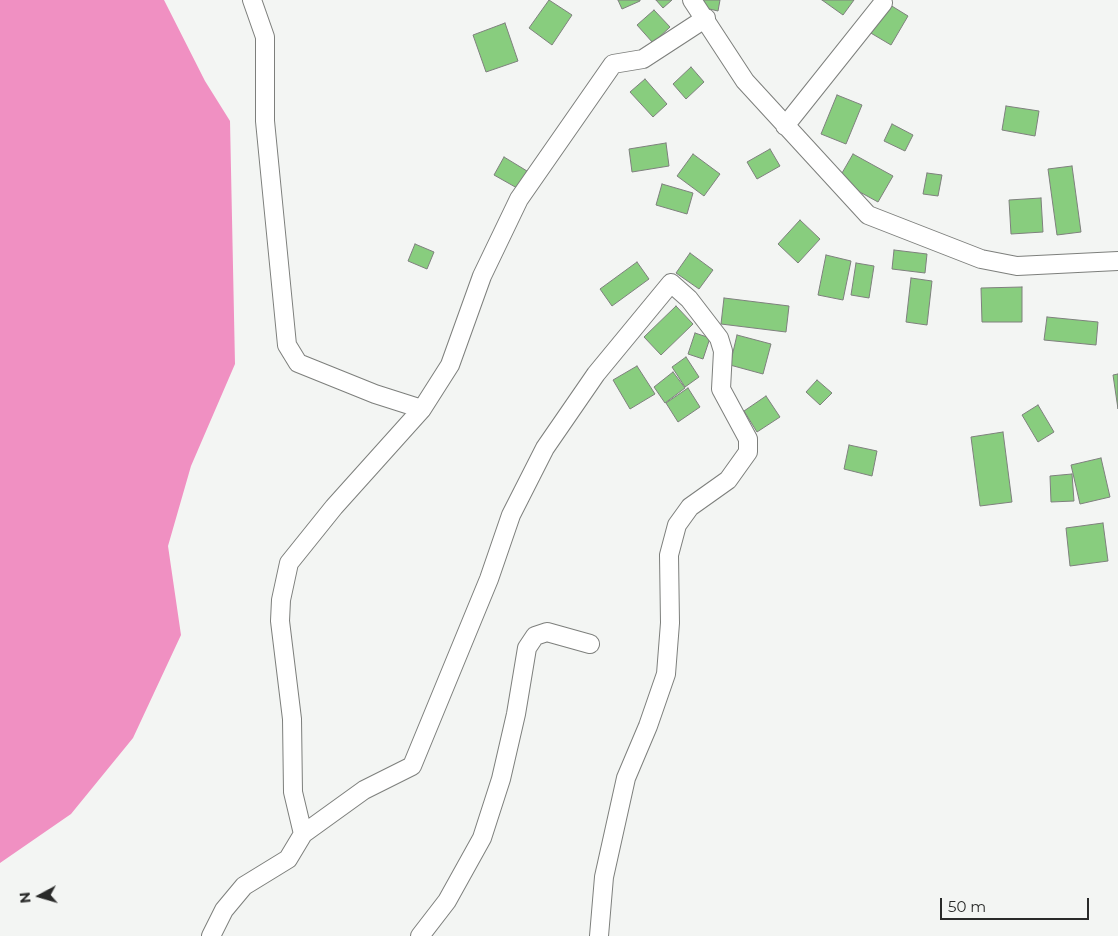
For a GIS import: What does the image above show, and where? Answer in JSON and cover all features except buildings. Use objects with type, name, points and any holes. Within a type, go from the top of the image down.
[{"type":"street","points":[[252,0],[265,37],[265,120],[287,345],[298,363],[375,394],[422,409]]},
{"type":"street","points":[[692,0],[706,18],[745,81],[868,215],[981,259],[1017,266],[1118,261]]},
{"type":"street","points":[[785,126],[883,3]]},
{"type":"street","points":[[303,834],[293,792],[292,719],[280,621],[281,600],[289,563],[334,507],[422,409],[450,365],[482,276],[518,199],[613,64],[643,59],[706,18]]},
{"type":"street","points":[[211,936],[224,910],[244,886],[288,859],[303,834],[364,790],[412,766],[489,579],[511,515],[545,448],[596,374],[671,283],[689,299],[718,338],[723,351],[721,389],[748,439],[748,452],[728,480],[690,507],[677,525],[668,555],[670,623],[666,674],[648,726],[626,778],[604,877],[599,936]]},
{"type":"street","points":[[420,936],[447,901],[482,838],[501,779],[516,714],[527,648],[535,636],[547,632],[590,644]]},
{"type":"shaded area","points":[[0,0],[164,0],[205,81],[230,121],[235,364],[191,466],[168,546],[181,635],[133,738],[71,814],[0,863]]}]
